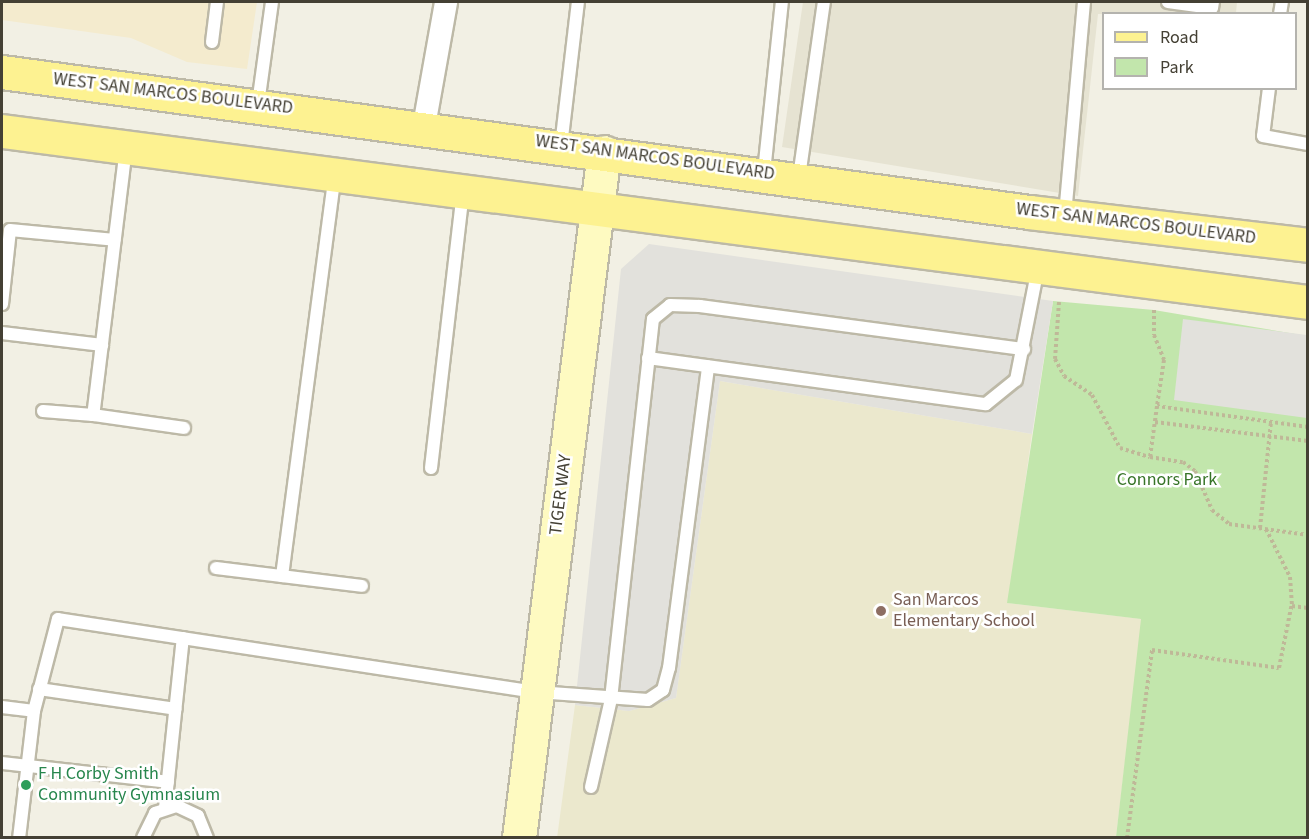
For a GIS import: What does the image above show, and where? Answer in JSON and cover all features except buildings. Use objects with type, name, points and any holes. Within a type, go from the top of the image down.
[{"type":"main road","name":"WEST SAN MARCOS BOULEVARD","points":[[2,72],[764,172],[1065,216],[1308,245]]},
{"type":"main road","points":[[2,131],[1308,302]]},
{"type":"street","points":[[424,126],[446,2]]},
{"type":"street","name":"TIGER WAY","points":[[519,837],[604,152]]},
{"type":"lane","points":[[212,42],[217,2]]},
{"type":"lane","points":[[257,105],[272,2]]},
{"type":"lane","points":[[561,146],[578,2]]},
{"type":"lane","points":[[764,172],[783,2]]},
{"type":"lane","points":[[799,177],[824,2]]},
{"type":"lane","points":[[1065,216],[1084,2]]},
{"type":"lane","points":[[1168,2],[1212,8],[1213,2]]},
{"type":"lane","points":[[1269,90],[1263,136],[1308,144]]},
{"type":"lane","points":[[93,415],[126,147]]},
{"type":"lane","points":[[282,576],[335,175]]},
{"type":"lane","points":[[431,468],[463,191]]},
{"type":"lane","points":[[2,304],[10,230],[115,240]]},
{"type":"lane","points":[[648,358],[986,404],[1016,380],[1024,349],[1038,267]]},
{"type":"lane","points":[[591,787],[611,699],[653,319],[670,305],[1024,349]]},
{"type":"lane","points":[[2,333],[102,345]]},
{"type":"lane","points":[[20,837],[34,711],[58,619],[537,692],[648,700],[663,690],[669,668],[708,367]]},
{"type":"lane","points":[[43,411],[93,415],[184,428]]},
{"type":"lane","points":[[216,568],[362,586]]},
{"type":"lane","points":[[143,837],[147,822],[165,808],[183,638]]},
{"type":"lane","points":[[39,689],[176,709]]},
{"type":"lane","points":[[2,707],[34,711]]},
{"type":"lane","points":[[2,763],[168,782]]},
{"type":"lane","points":[[165,808],[198,816],[207,837]]},
{"type":"path","points":[[1059,302],[1055,359],[1064,376],[1092,394],[1120,448],[1150,457],[1183,462],[1195,471],[1212,510],[1229,524],[1308,535]]},
{"type":"path","points":[[1150,457],[1164,360],[1154,335],[1154,310]]},
{"type":"path","points":[[1157,406],[1308,427]]},
{"type":"path","points":[[1155,422],[1308,441]]},
{"type":"path","points":[[1260,528],[1271,422]]},
{"type":"path","points":[[1127,837],[1152,650],[1279,668],[1292,603],[1290,577],[1266,529]]},
{"type":"path","points":[[1292,603],[1308,608]]},
{"type":"shaded area","points":[[2,2],[257,2],[247,69],[187,62],[131,38],[2,20]]},
{"type":"shaded area","points":[[803,2],[1237,2],[1236,12],[1102,12],[1098,14],[1078,196],[782,147]]},
{"type":"shaded area","points":[[649,244],[1053,301],[1032,434],[720,381],[676,698],[629,711],[575,705],[621,269]]},
{"type":"shaded area","points":[[1183,319],[1307,335],[1307,418],[1174,400]]},
{"type":"shaded area","name":"San Marcos Elementary School","points":[[720,381],[1032,434],[1008,603],[1142,619],[1116,837],[557,838],[575,705],[629,711],[676,698]]},
{"type":"green space","name":"Connors Park","points":[[1053,301],[1154,310],[1307,336],[1307,837],[1116,837],[1141,619],[1007,603]]},
{"type":"place","name":"San Marcos Elementary School","points":[[881,611]]},
{"type":"place","name":"F H Corby Smith Community Gymnasium","points":[[26,785]]}]
